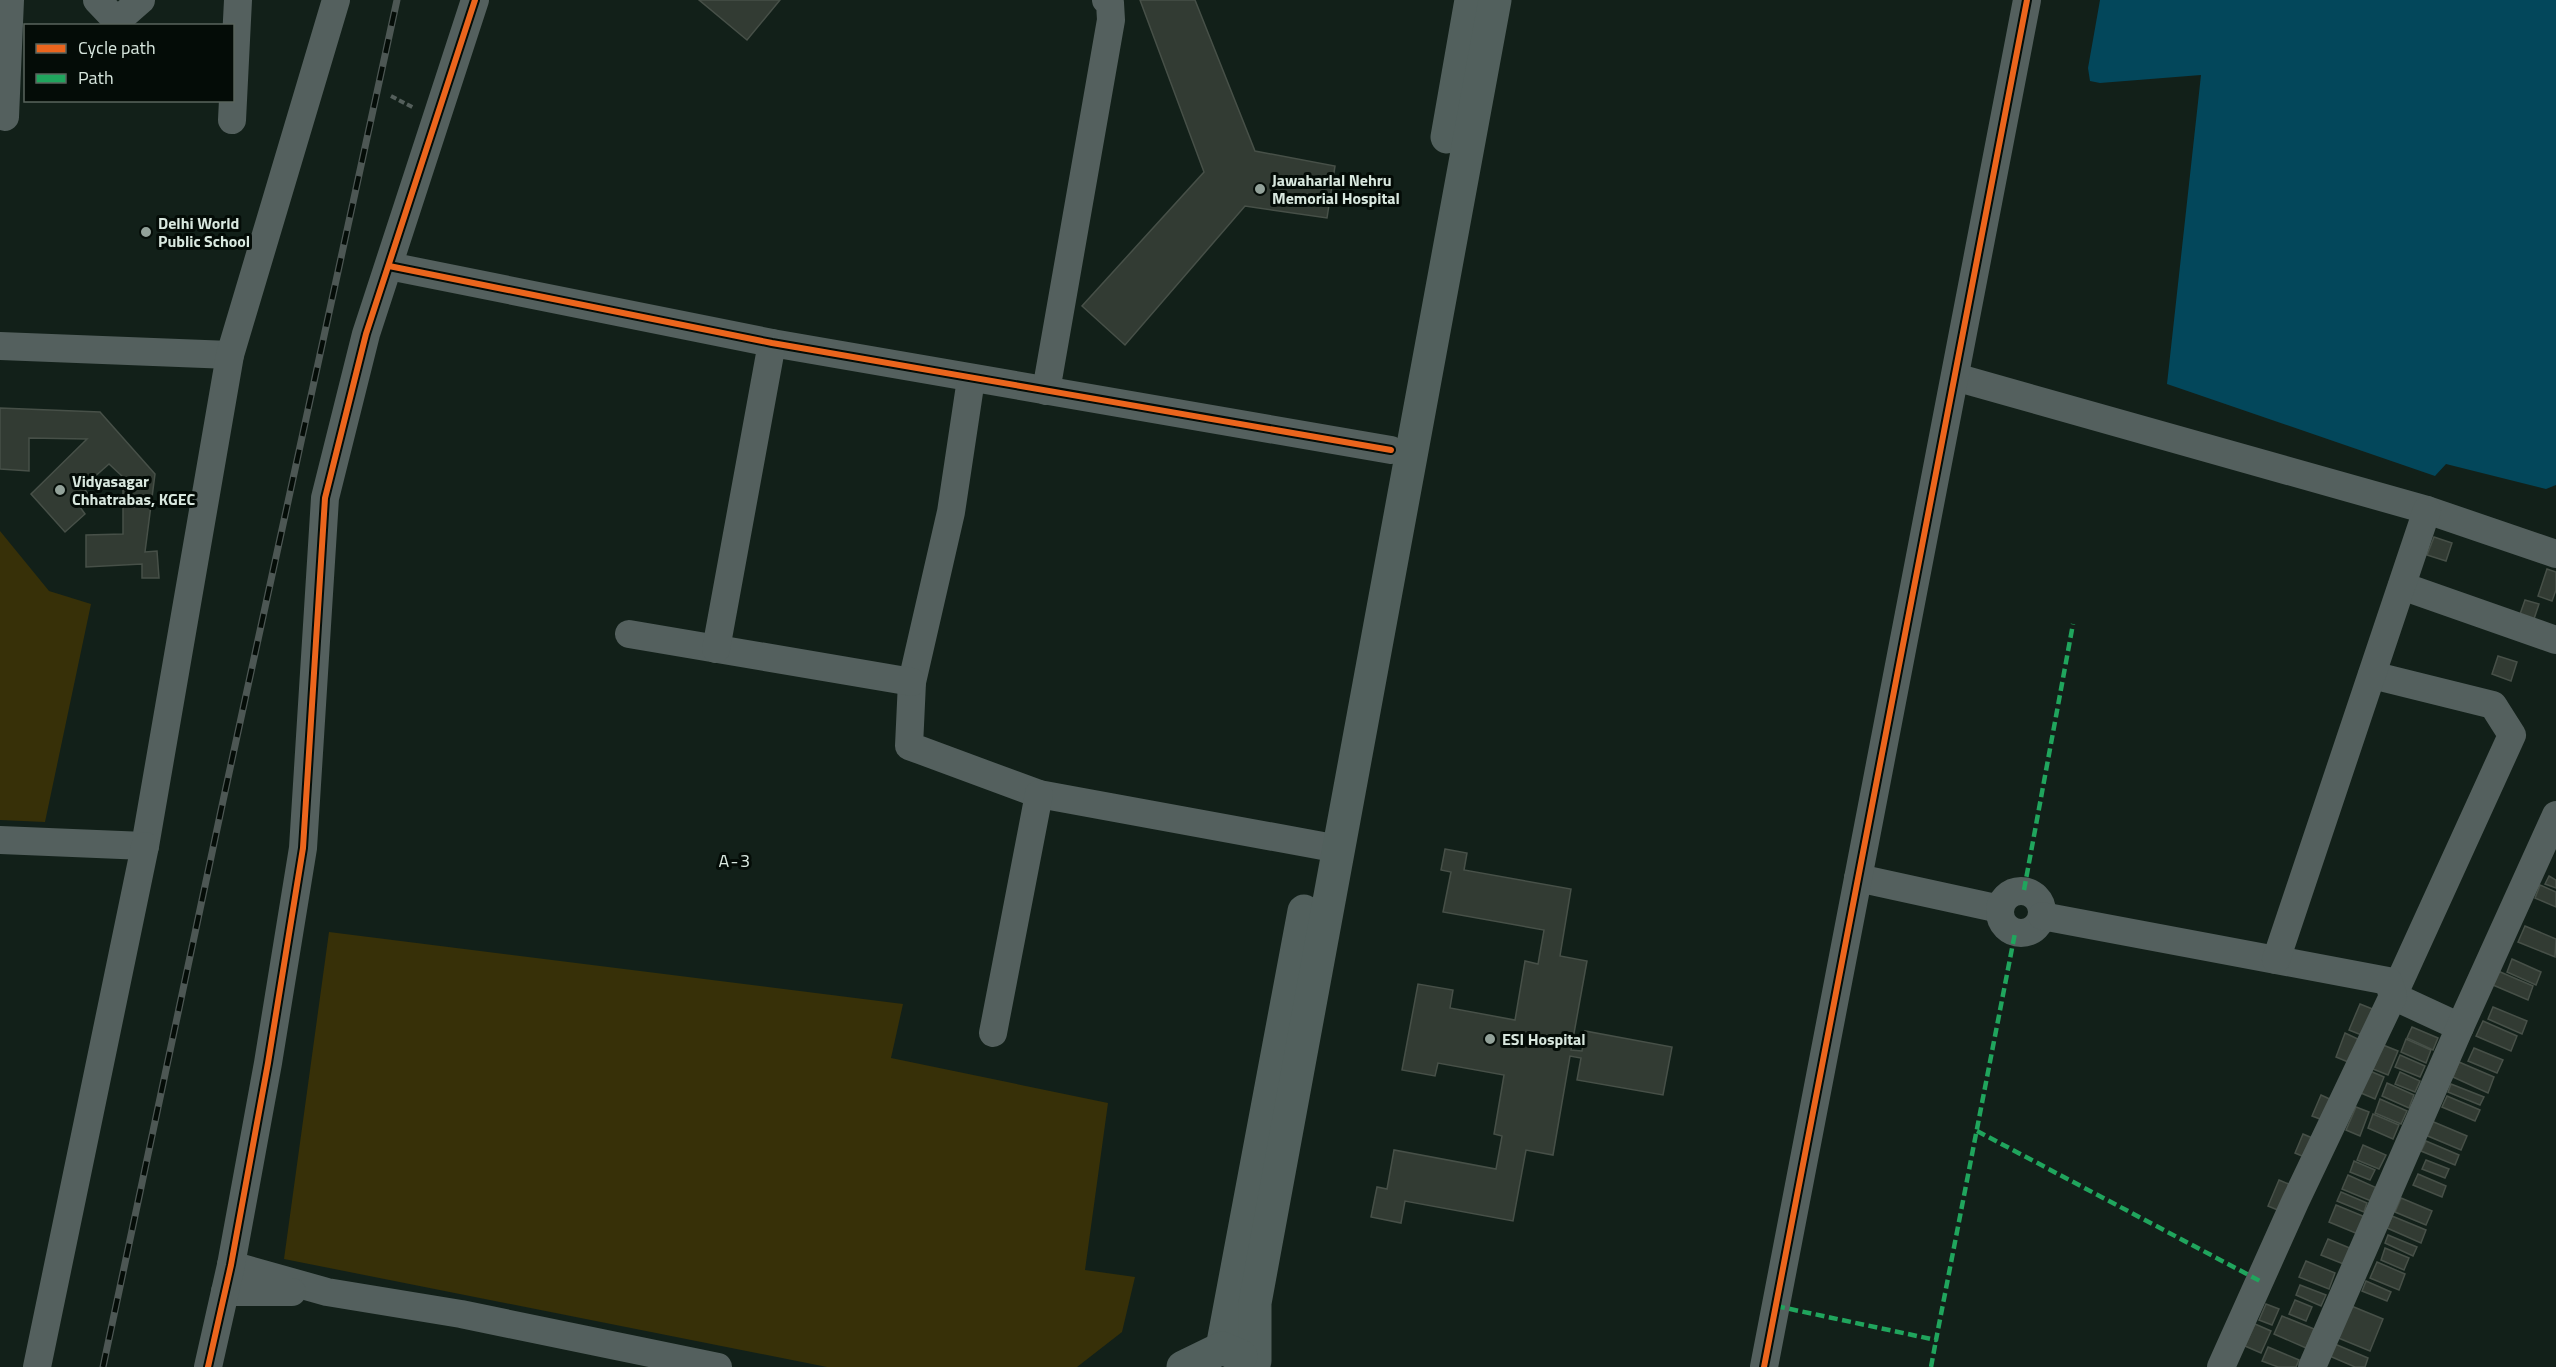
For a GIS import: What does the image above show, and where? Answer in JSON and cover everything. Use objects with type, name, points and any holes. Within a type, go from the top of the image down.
[{"type":"main road","points":[[1222,1348],[1257,1364],[1255,1303],[1391,450],[1471,0]]},
{"type":"main road","points":[[1222,1348],[1328,847],[1495,0]]},
{"type":"main road","points":[[1183,1367],[1222,1348]]},
{"type":"street","points":[[5,117],[9,0]]},
{"type":"street","points":[[98,0],[117,21],[141,0]]},
{"type":"street","points":[[234,80],[238,0]]},
{"type":"street","points":[[37,1367],[145,846],[230,355],[336,0]]},
{"type":"street","points":[[208,1367],[228,1278],[268,1064],[303,848],[326,498],[366,334],[475,0]]},
{"type":"street","points":[[1046,391],[1111,20],[1110,3],[1106,0]]},
{"type":"street","points":[[1764,1367],[2028,0]]},
{"type":"street","points":[[232,120],[233,102]]},
{"type":"street","points":[[389,266],[772,343],[1391,450]]},
{"type":"street","points":[[716,649],[772,343]]},
{"type":"street","points":[[0,346],[230,355]]},
{"type":"street","points":[[1955,377],[2427,510],[2556,554]]},
{"type":"street","points":[[971,379],[951,512],[912,682],[909,746],[1039,794],[1328,847]]},
{"type":"street","points":[[2276,960],[2427,510]]},
{"type":"street","points":[[2402,586],[2556,640]]},
{"type":"street","points":[[629,634],[912,682]]},
{"type":"street","points":[[2221,1367],[2512,735],[2493,705],[2372,675]]},
{"type":"street","points":[[993,1033],[1039,794]]},
{"type":"street","points":[[2312,1367],[2556,815]]},
{"type":"street","points":[[0,840],[145,846]]},
{"type":"street","points":[[1858,878],[2000,909],[2004,925],[2015,933],[2029,932],[2035,928],[2042,916],[2388,981],[2393,996],[2460,1028]]},
{"type":"street","points":[[228,1278],[461,1314],[718,1367]]},
{"type":"shaded area","points":[[0,531],[49,591],[91,604],[45,822],[0,820]]},
{"type":"shaded area","points":[[329,932],[903,1004],[891,1058],[1108,1103],[1085,1270],[1135,1277],[1122,1332],[1077,1367],[827,1367],[284,1259]]},
{"type":"water","points":[[2100,0],[2556,0],[2556,485],[2546,489],[2446,464],[2435,476],[2167,384],[2201,75],[2100,83],[2090,81],[2088,68]]},
{"type":"building","points":[[699,0],[780,0],[747,40]]},
{"type":"building","name":"Jawaharlal Nehru Memorial Hospital","points":[[1140,0],[1195,0],[1255,151],[1335,166],[1327,218],[1245,206],[1125,345],[1082,306],[1204,172]]},
{"type":"building","name":"Vidyasagar Chhatrabas, KGEC","points":[[0,408],[100,412],[155,474],[145,552],[157,551],[159,578],[142,578],[142,564],[86,567],[86,535],[123,534],[123,477],[109,464],[83,487],[92,499],[80,507],[85,514],[65,532],[31,494],[87,439],[29,438],[29,471],[0,469]]},
{"type":"building","points":[[2434,537],[2452,543],[2446,561],[2427,555]]},
{"type":"building","points":[[2547,569],[2556,572],[2556,590],[2552,601],[2538,596]]},
{"type":"building","points":[[2525,600],[2539,604],[2533,622],[2519,617]]},
{"type":"building","points":[[2498,656],[2517,662],[2511,681],[2492,674]]},
{"type":"building","name":"ESI Hospital","points":[[1445,849],[1467,853],[1464,870],[1571,889],[1560,956],[1587,961],[1571,1050],[1582,1051],[1585,1031],[1672,1047],[1663,1095],[1577,1080],[1581,1058],[1570,1056],[1553,1155],[1526,1150],[1513,1221],[1405,1201],[1401,1223],[1371,1217],[1377,1187],[1387,1189],[1394,1150],[1496,1169],[1502,1136],[1494,1134],[1504,1075],[1438,1063],[1435,1076],[1402,1070],[1418,984],[1453,990],[1450,1008],[1515,1020],[1525,961],[1538,964],[1544,930],[1443,912],[1451,872],[1441,870]]},
{"type":"building","points":[[2549,876],[2556,880],[2556,888],[2545,884]]},
{"type":"building","points":[[2540,885],[2556,892],[2556,907],[2535,898]]},
{"type":"building","points":[[2525,926],[2556,939],[2555,957],[2518,942]]},
{"type":"building","points":[[2512,959],[2541,972],[2536,985],[2507,972]]},
{"type":"building","points":[[2498,971],[2533,986],[2528,1000],[2493,985]]},
{"type":"building","points":[[2360,1004],[2375,1010],[2364,1036],[2349,1030]]},
{"type":"building","points":[[2493,1007],[2527,1021],[2522,1034],[2488,1019]]},
{"type":"building","points":[[2483,1021],[2517,1036],[2511,1051],[2476,1036]]},
{"type":"building","points":[[2412,1027],[2438,1038],[2433,1050],[2407,1038]]},
{"type":"building","points":[[2345,1033],[2362,1041],[2353,1064],[2336,1057]]},
{"type":"building","points":[[2406,1039],[2431,1050],[2426,1063],[2401,1052]]},
{"type":"building","points":[[2383,1045],[2398,1051],[2388,1075],[2373,1069]]},
{"type":"building","points":[[2474,1048],[2503,1060],[2497,1073],[2468,1061]]},
{"type":"building","points":[[2400,1055],[2425,1066],[2420,1077],[2395,1067]]},
{"type":"building","points":[[2459,1062],[2494,1077],[2488,1093],[2453,1077]]},
{"type":"building","points":[[2370,1071],[2384,1077],[2375,1099],[2361,1093]]},
{"type":"building","points":[[2400,1072],[2420,1081],[2415,1092],[2395,1084]]},
{"type":"building","points":[[2387,1083],[2414,1095],[2409,1108],[2382,1096]]},
{"type":"building","points":[[2451,1084],[2484,1097],[2480,1105],[2448,1092]]},
{"type":"building","points":[[2321,1095],[2336,1102],[2328,1122],[2312,1116]]},
{"type":"building","points":[[2447,1096],[2480,1110],[2475,1121],[2442,1107]]},
{"type":"building","points":[[2380,1099],[2407,1111],[2401,1124],[2375,1113]]},
{"type":"building","points":[[2356,1107],[2369,1112],[2360,1136],[2346,1130]]},
{"type":"building","points":[[2373,1114],[2399,1125],[2393,1139],[2368,1128]]},
{"type":"building","points":[[2429,1120],[2467,1136],[2461,1150],[2423,1134]]},
{"type":"building","points":[[2303,1134],[2317,1140],[2309,1159],[2295,1153]]},
{"type":"building","points":[[2426,1141],[2459,1155],[2455,1165],[2421,1151]]},
{"type":"building","points":[[2363,1145],[2386,1155],[2379,1169],[2357,1160]]},
{"type":"building","points":[[2426,1160],[2449,1169],[2445,1178],[2422,1169]]},
{"type":"building","points":[[2354,1161],[2375,1170],[2370,1180],[2350,1172]]},
{"type":"building","points":[[2418,1174],[2446,1186],[2442,1197],[2413,1185]]},
{"type":"building","points":[[2348,1175],[2377,1188],[2371,1201],[2342,1189]]},
{"type":"building","points":[[2279,1180],[2296,1187],[2285,1213],[2268,1206]]},
{"type":"building","points":[[2341,1192],[2367,1203],[2364,1212],[2337,1201]]},
{"type":"building","points":[[2401,1198],[2432,1211],[2426,1225],[2395,1212]]},
{"type":"building","points":[[2336,1205],[2365,1217],[2358,1234],[2329,1222]]},
{"type":"building","points":[[2392,1216],[2426,1230],[2421,1243],[2387,1228]]},
{"type":"building","points":[[2388,1235],[2417,1247],[2413,1256],[2385,1243]]},
{"type":"building","points":[[2328,1239],[2352,1249],[2346,1265],[2321,1255]]},
{"type":"building","points":[[2385,1248],[2409,1258],[2404,1270],[2381,1260]]},
{"type":"building","points":[[2306,1261],[2335,1273],[2329,1289],[2299,1277]]},
{"type":"building","points":[[2377,1262],[2405,1274],[2399,1290],[2370,1278]]},
{"type":"building","points":[[2366,1281],[2391,1292],[2387,1301],[2362,1291]]},
{"type":"building","points":[[2300,1285],[2326,1295],[2321,1306],[2296,1295]]},
{"type":"building","points":[[2295,1300],[2312,1307],[2306,1321],[2289,1314]]},
{"type":"building","points":[[2266,1304],[2279,1309],[2272,1325],[2259,1320]]},
{"type":"building","points":[[2349,1305],[2383,1319],[2370,1351],[2336,1337]]},
{"type":"building","points":[[2282,1316],[2314,1329],[2306,1348],[2274,1334]]},
{"type":"building","points":[[2255,1324],[2271,1331],[2261,1353],[2245,1346]]},
{"type":"building","points":[[2330,1342],[2368,1358],[2365,1367],[2355,1367],[2325,1354]]},
{"type":"building","points":[[2268,1347],[2299,1360],[2296,1367],[2278,1367],[2262,1361]]},
{"type":"railway","points":[[103,1367],[397,0]]},
{"type":"marked path","points":[[2024,890],[2073,624]]},
{"type":"marked path","points":[[1776,1306],[1936,1340],[2015,933]]},
{"type":"marked path","points":[[1977,1131],[2260,1281]]},
{"type":"marked path","points":[[1931,1367],[1936,1340]]},
{"type":"cycle path","points":[[208,1367],[231,1265],[268,1063],[303,848],[325,498],[366,334],[475,0]]},
{"type":"cycle path","points":[[1764,1367],[2027,0]]},
{"type":"cycle path","points":[[389,266],[772,343],[1391,450]]},
{"type":"place","name":"Jawaharlal Nehru Memorial Hospital","points":[[1260,189]]},
{"type":"place","name":"Delhi World Public School","points":[[146,232]]},
{"type":"place","name":"Vidyasagar Chhatrabas, KGEC","points":[[60,490]]},
{"type":"place","name":"ESI Hospital","points":[[1490,1039]]},
{"type":"district","name":"A-3","points":[[735,861]]}]
